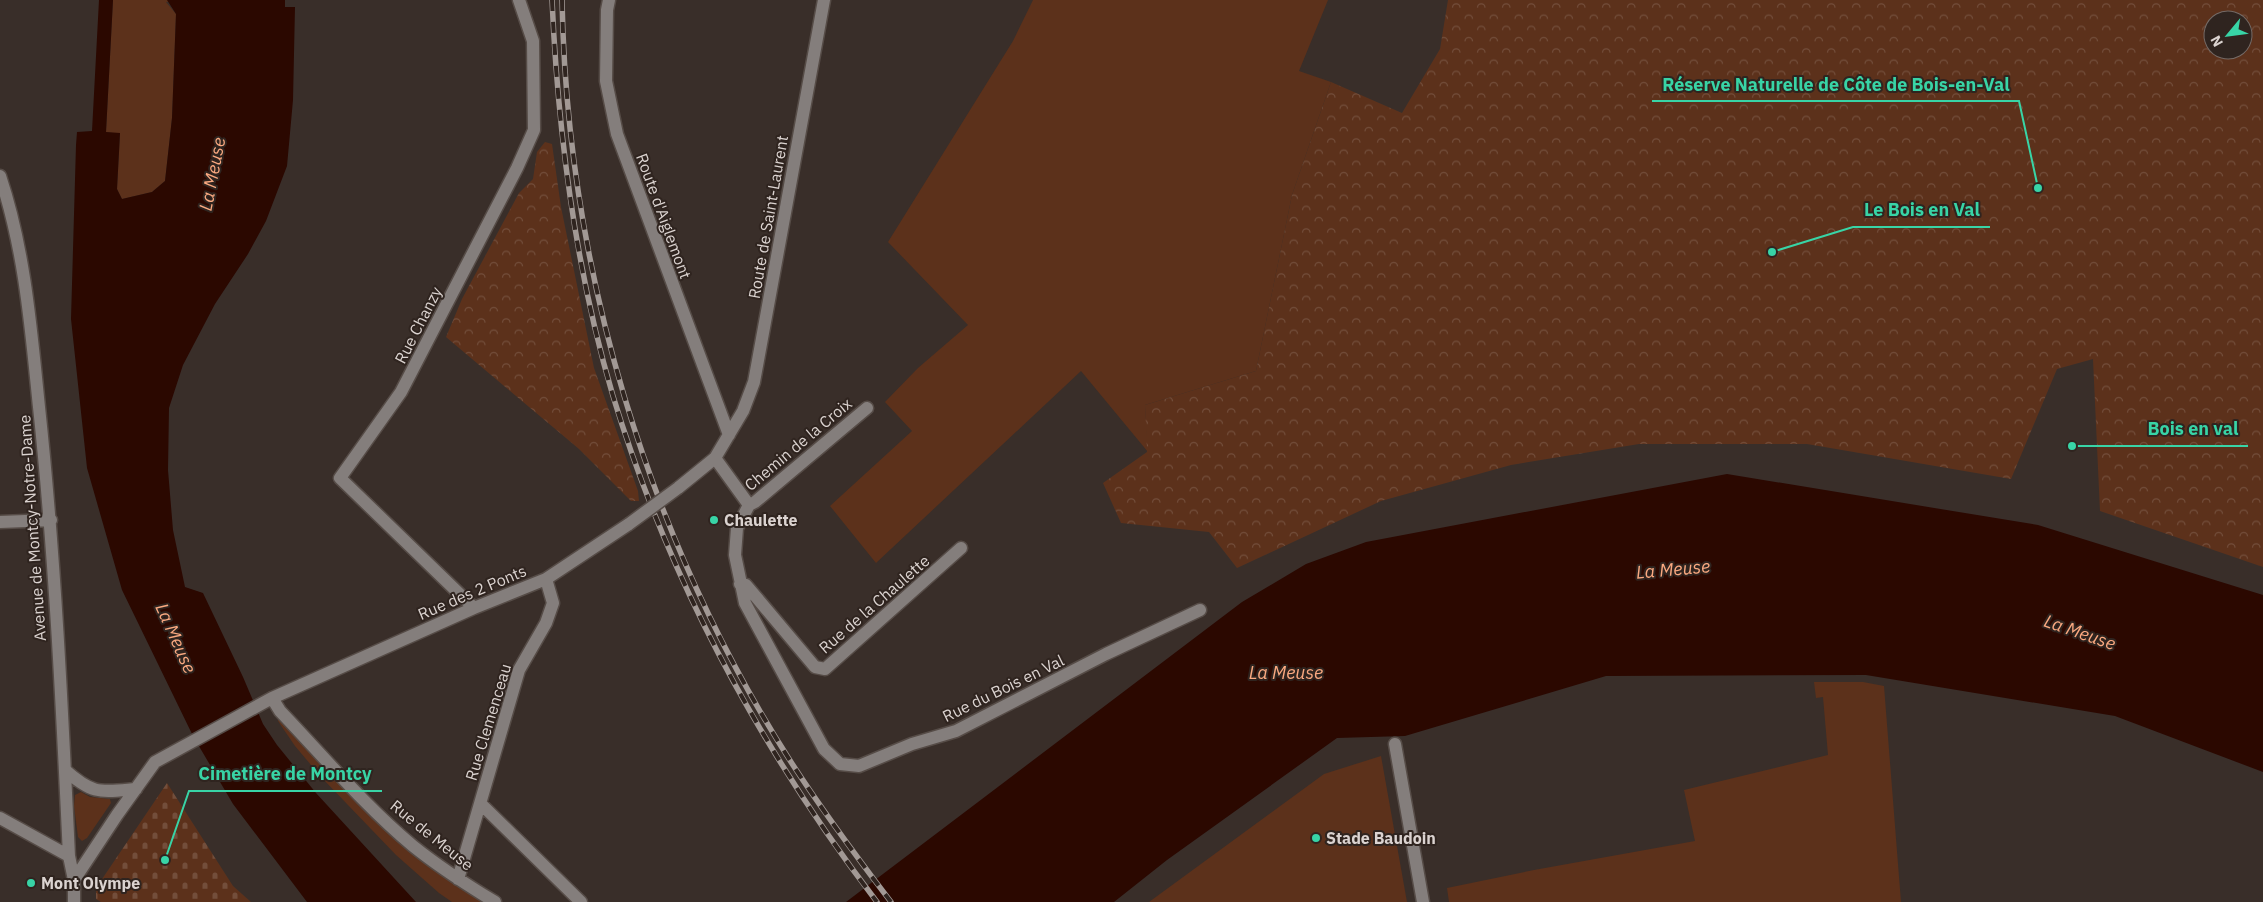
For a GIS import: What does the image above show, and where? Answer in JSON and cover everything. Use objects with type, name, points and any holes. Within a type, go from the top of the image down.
[{"type":"street","name":"Rue Chanzy","points":[[474,608],[340,478],[402,392],[517,168],[534,130],[533,41],[519,0]]},
{"type":"street","name":"Route d'Aiglemont","points":[[610,0],[607,10],[606,81],[617,134],[729,435]]},
{"type":"street","name":"Route de Saint-Laurent","points":[[715,458],[743,411],[754,382],[824,0]]},
{"type":"street","name":"Avenue de Montcy-Notre-Dame","points":[[0,176],[12,214],[22,262],[51,520],[69,856],[74,880],[74,902]]},
{"type":"street","name":"Chemin de la Croix","points":[[749,505],[867,408]]},
{"type":"street","name":"Rue des 2 Ponts","points":[[74,880],[155,762],[268,701],[474,608],[546,579],[629,524],[715,458]]},
{"type":"street","points":[[715,458],[749,505],[737,528],[735,555],[740,584]]},
{"type":"street","points":[[0,522],[51,520]]},
{"type":"street","name":"Rue de la Chaulette","points":[[740,584],[746,586],[815,667],[825,669],[961,548]]},
{"type":"street","name":"Rue Clemenceau","points":[[458,879],[519,670],[546,624],[553,604],[546,579]]},
{"type":"street","name":"Rue du Bois en Val","points":[[740,584],[745,603],[824,749],[840,764],[858,766],[912,744],[956,731],[1106,654],[1200,610]]},
{"type":"street","name":"Rue de Meuse","points":[[268,701],[280,711],[360,796],[413,845],[458,879],[495,902]]},
{"type":"street","points":[[1395,744],[1423,902]]},
{"type":"street","points":[[65,770],[83,786],[95,791],[136,789]]},
{"type":"street","points":[[480,804],[581,902]]},
{"type":"street","points":[[0,818],[69,856]]},
{"type":"green space","points":[[113,0],[181,0],[166,2],[176,14],[172,118],[165,181],[152,192],[122,199],[117,189],[120,134],[106,132]]},
{"type":"green space","points":[[1033,0],[1328,0],[1299,71],[1331,82],[1292,195],[1256,371],[1145,405],[1148,452],[1081,371],[876,563],[830,506],[912,431],[885,402],[918,368],[968,325],[888,242],[1013,41]]},
{"type":"green space","points":[[1448,0],[2263,0],[2263,567],[2100,511],[2093,359],[2057,369],[2011,479],[1807,444],[1639,444],[1511,465],[1381,501],[1237,568],[1209,532],[1121,523],[1103,483],[1147,452],[1145,405],[1256,371],[1292,195],[1331,82],[1402,113],[1440,49]]},
{"type":"green space","points":[[545,142],[552,144],[561,207],[594,368],[638,491],[639,501],[631,501],[579,449],[446,337],[462,299],[519,193],[533,179],[537,152]]},
{"type":"green space","points":[[1814,682],[1863,682],[1884,686],[1901,902],[1449,902],[1447,888],[1695,841],[1684,790],[1828,755],[1823,697],[1816,698]]},
{"type":"green space","points":[[280,711],[413,845],[495,902],[452,902],[396,855],[322,778],[295,746],[278,721]]},
{"type":"green space","name":"Stade Baudoin","points":[[1381,756],[1407,902],[1149,902],[1324,774]]},
{"type":"green space","points":[[167,783],[233,886],[251,902],[101,902],[96,899],[96,888]]},
{"type":"green space","points":[[81,792],[90,797],[110,799],[111,803],[87,838],[82,841],[78,837],[74,806],[75,795]]},
{"type":"water","name":"La Meuse","points":[[99,0],[113,0],[106,132],[120,133],[117,189],[122,199],[152,192],[165,181],[172,118],[176,14],[167,0],[285,0],[285,7],[295,7],[293,100],[287,166],[266,221],[248,254],[215,304],[183,365],[169,408],[168,470],[173,530],[185,587],[203,593],[263,724],[277,745],[316,793],[416,902],[307,902],[233,804],[193,736],[122,590],[87,468],[71,319],[77,132],[92,131]]},
{"type":"water","name":"La Meuse","points":[[1727,474],[2038,525],[2263,595],[2263,772],[2115,716],[1866,675],[1606,676],[1405,736],[1337,738],[1167,860],[1114,902],[846,902],[1242,602],[1306,564],[1366,542]]},
{"type":"railway","points":[[552,0],[564,150],[579,250],[600,348],[613,396],[636,464],[662,531],[722,661],[757,724],[795,785],[877,902]]},
{"type":"railway","points":[[562,0],[567,100],[580,200],[599,299],[624,397],[657,492],[695,586],[740,676],[803,780],[891,902]]},
{"type":"place","name":"Réserve Naturelle de Côte de Bois-en-Val","points":[[2038,188]]},
{"type":"place","name":"Le Bois en Val","points":[[1772,252]]},
{"type":"place","name":"Bois en val","points":[[2072,446]]},
{"type":"place","name":"Chaulette","points":[[714,520]]},
{"type":"place","name":"Stade Baudoin","points":[[1316,838]]},
{"type":"place","name":"Cimetière de Montcy","points":[[165,860]]},
{"type":"place","name":"Mont Olympe","points":[[31,883]]}]
